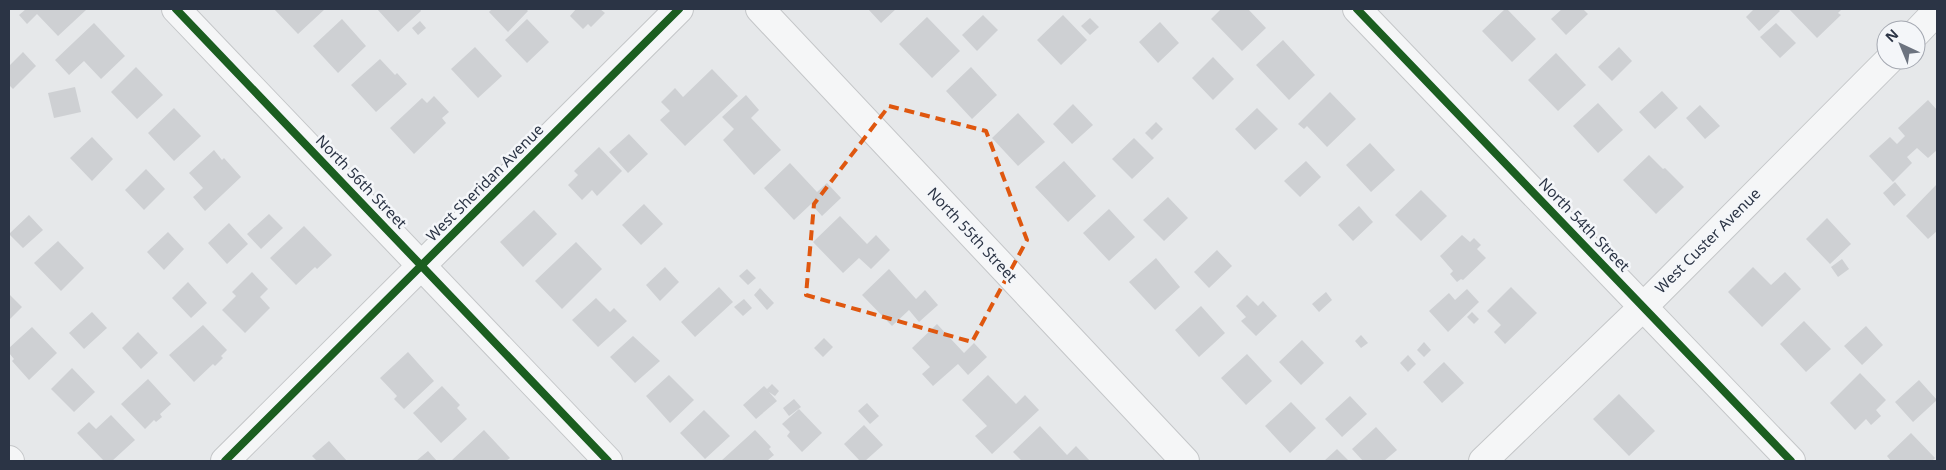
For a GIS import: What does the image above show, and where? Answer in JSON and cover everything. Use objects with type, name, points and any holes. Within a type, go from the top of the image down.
[{"type":"street","name":"North 56th Street","points":[[176,9],[608,461]]},
{"type":"street","name":"West Sheridan Avenue","points":[[225,461],[679,9]]},
{"type":"street","name":"North 55th Street","points":[[760,9],[1185,461]]},
{"type":"street","name":"North 54th Street","points":[[1357,9],[1791,461]]},
{"type":"street","points":[[1926,23],[1937,11]]},
{"type":"street","name":"West Custer Avenue","points":[[1483,461],[1644,306],[1879,70]]},
{"type":"highlighted area","points":[[889,106],[986,131],[1027,240],[972,342],[806,295],[814,204]]},
{"type":"building","points":[[26,9],[86,10],[58,36],[37,14],[27,24],[19,15]]},
{"type":"building","points":[[274,9],[325,9],[298,34]]},
{"type":"building","points":[[377,9],[420,9],[421,11],[398,32]]},
{"type":"building","points":[[492,9],[526,9],[528,11],[508,32],[489,12]]},
{"type":"building","points":[[576,9],[600,9],[605,13],[591,27],[588,24],[583,29],[570,16]]},
{"type":"building","points":[[868,9],[896,9],[881,23]]},
{"type":"building","points":[[1221,9],[1248,9],[1266,28],[1242,51],[1211,19]]},
{"type":"building","points":[[1505,9],[1536,39],[1512,62],[1482,31]]},
{"type":"building","points":[[1562,9],[1583,9],[1588,14],[1566,35],[1551,19]]},
{"type":"building","points":[[1754,9],[1778,9],[1780,11],[1759,31],[1746,17]]},
{"type":"building","points":[[1789,9],[1842,9],[1838,13],[1841,15],[1817,38]]},
{"type":"building","points":[[983,15],[998,30],[977,51],[962,35]]},
{"type":"building","points":[[1063,15],[1087,40],[1061,65],[1037,40]]},
{"type":"building","points":[[927,17],[960,51],[932,78],[899,44]]},
{"type":"building","points":[[1090,18],[1099,27],[1090,35],[1081,26]]},
{"type":"building","points":[[342,19],[366,46],[338,73],[313,46]]},
{"type":"building","points":[[527,19],[549,42],[527,63],[505,40]]},
{"type":"building","points":[[420,21],[426,28],[418,35],[412,28]]},
{"type":"building","points":[[1160,22],[1179,43],[1158,63],[1139,42]]},
{"type":"building","points":[[94,23],[125,56],[101,79],[84,61],[69,75],[55,60]]},
{"type":"building","points":[[1776,23],[1796,43],[1780,58],[1760,37]]},
{"type":"building","points":[[1283,40],[1315,75],[1289,100],[1256,65]]},
{"type":"building","points":[[475,47],[502,76],[478,98],[451,69]]},
{"type":"building","points":[[1619,47],[1632,61],[1612,81],[1598,67]]},
{"type":"building","points":[[23,52],[36,66],[13,89],[9,85],[9,66]]},
{"type":"building","points":[[1556,53],[1586,85],[1558,111],[1528,80]]},
{"type":"building","points":[[1213,57],[1234,79],[1213,100],[1192,78]]},
{"type":"building","points":[[380,59],[395,75],[397,73],[407,84],[376,112],[351,85]]},
{"type":"building","points":[[136,67],[163,95],[137,119],[111,92]]},
{"type":"building","points":[[971,67],[997,95],[972,119],[946,91]]},
{"type":"building","points":[[712,69],[738,96],[685,146],[660,120],[670,111],[661,102],[675,88],[683,97]]},
{"type":"building","points":[[75,87],[81,112],[54,118],[48,93]]},
{"type":"building","points":[[1662,91],[1678,108],[1655,129],[1639,112]]},
{"type":"building","points":[[1330,92],[1356,119],[1327,147],[1307,126],[1304,129],[1298,124]]},
{"type":"building","points":[[746,95],[759,110],[751,118],[781,150],[754,175],[723,140],[734,129],[722,117]]},
{"type":"building","points":[[434,96],[449,112],[442,118],[446,123],[414,154],[390,128],[422,98],[427,103]]},
{"type":"building","points":[[1928,100],[1937,110],[1937,150],[1928,158],[1917,148],[1907,157],[1912,163],[1893,182],[1869,156],[1890,137],[1897,144],[1905,136],[1898,128]]},
{"type":"building","points":[[1598,103],[1623,130],[1598,153],[1573,126]]},
{"type":"building","points":[[1073,104],[1093,125],[1072,144],[1053,124]]},
{"type":"building","points":[[1700,105],[1720,126],[1705,139],[1686,118]]},
{"type":"building","points":[[174,108],[201,136],[174,161],[148,133]]},
{"type":"building","points":[[1257,108],[1278,129],[1255,150],[1235,129]]},
{"type":"building","points":[[1018,113],[1045,142],[1018,166],[992,138]]},
{"type":"building","points":[[1156,122],[1163,129],[1152,140],[1145,133]]},
{"type":"building","points":[[629,134],[648,154],[628,173],[609,152]]},
{"type":"building","points":[[92,137],[113,159],[92,181],[70,158]]},
{"type":"building","points":[[1134,138],[1154,158],[1132,179],[1112,159]]},
{"type":"building","points":[[1370,143],[1395,170],[1371,192],[1346,165]]},
{"type":"building","points":[[599,147],[622,171],[597,196],[592,190],[582,200],[568,185],[578,175],[574,171]]},
{"type":"building","points":[[214,150],[241,177],[205,211],[193,197],[203,188],[189,173]]},
{"type":"building","points":[[1649,155],[1684,187],[1656,214],[1623,180]]},
{"type":"building","points":[[1064,161],[1096,196],[1068,222],[1035,187]]},
{"type":"building","points":[[1306,161],[1321,177],[1300,197],[1284,181]]},
{"type":"building","points":[[790,163],[817,192],[827,183],[841,198],[822,216],[811,204],[794,220],[764,188]]},
{"type":"building","points":[[146,169],[165,189],[144,210],[125,190]]},
{"type":"building","points":[[1895,182],[1906,195],[1894,206],[1883,193]]},
{"type":"building","points":[[1937,184],[1937,231],[1928,239],[1906,216]]},
{"type":"building","points":[[1421,190],[1447,216],[1421,241],[1395,215]]},
{"type":"building","points":[[1168,197],[1188,218],[1164,241],[1143,220]]},
{"type":"building","points":[[644,204],[663,224],[641,245],[622,225]]},
{"type":"building","points":[[1359,206],[1373,222],[1353,241],[1338,225]]},
{"type":"building","points":[[1109,209],[1135,237],[1109,261],[1083,233]]},
{"type":"building","points":[[534,210],[557,234],[523,267],[500,242]]},
{"type":"building","points":[[269,214],[283,228],[261,249],[247,234]]},
{"type":"building","points":[[29,215],[43,230],[23,248],[9,234]]},
{"type":"building","points":[[840,216],[867,244],[876,235],[890,250],[871,269],[859,258],[843,273],[813,242]]},
{"type":"building","points":[[1827,218],[1851,244],[1830,264],[1806,239]]},
{"type":"building","points":[[229,223],[248,244],[227,264],[208,243]]},
{"type":"building","points":[[304,226],[332,255],[317,269],[315,267],[296,285],[270,258]]},
{"type":"building","points":[[168,232],[184,249],[164,270],[147,252]]},
{"type":"building","points":[[1462,235],[1470,242],[1474,238],[1481,245],[1477,249],[1486,258],[1463,280],[1461,279],[1457,282],[1450,274],[1453,271],[1440,256]]},
{"type":"building","points":[[58,241],[84,268],[61,291],[34,263]]},
{"type":"building","points":[[576,242],[602,269],[562,309],[535,281]]},
{"type":"building","points":[[1217,250],[1232,266],[1209,288],[1194,272]]},
{"type":"building","points":[[1156,258],[1180,287],[1155,310],[1129,282]]},
{"type":"building","points":[[1842,259],[1849,269],[1838,277],[1831,267]]},
{"type":"building","points":[[665,267],[679,282],[660,301],[646,285]]},
{"type":"building","points":[[1753,267],[1771,285],[1785,272],[1801,289],[1762,327],[1728,292]]},
{"type":"building","points":[[747,269],[756,278],[748,285],[739,276]]},
{"type":"building","points":[[889,269],[916,299],[925,290],[938,305],[919,322],[909,310],[892,326],[862,295]]},
{"type":"building","points":[[252,272],[268,289],[260,297],[270,308],[245,333],[222,310],[236,296],[232,292]]},
{"type":"building","points":[[188,282],[207,303],[191,318],[172,298]]},
{"type":"building","points":[[719,287],[733,302],[695,337],[681,322]]},
{"type":"building","points":[[1511,287],[1537,313],[1505,344],[1494,332],[1501,325],[1487,311]]},
{"type":"building","points":[[760,288],[774,303],[767,310],[754,295]]},
{"type":"building","points":[[1467,289],[1479,302],[1448,332],[1429,311],[1449,293],[1455,300]]},
{"type":"building","points":[[1326,292],[1332,300],[1319,312],[1312,304]]},
{"type":"building","points":[[9,294],[22,307],[9,320]]},
{"type":"building","points":[[1247,295],[1258,306],[1263,301],[1277,316],[1256,336],[1241,321],[1246,317],[1236,306]]},
{"type":"building","points":[[596,298],[610,312],[614,308],[627,321],[598,347],[572,320]]},
{"type":"building","points":[[744,299],[752,308],[743,316],[734,307]]},
{"type":"building","points":[[1201,306],[1225,333],[1199,357],[1175,330]]},
{"type":"building","points":[[92,312],[107,328],[84,349],[69,333]]},
{"type":"building","points":[[1472,312],[1479,319],[1474,324],[1467,317]]},
{"type":"building","points":[[1804,321],[1831,349],[1806,372],[1780,344]]},
{"type":"building","points":[[937,324],[964,353],[974,343],[987,357],[968,375],[958,364],[933,386],[922,374],[930,367],[912,348]]},
{"type":"building","points":[[203,325],[227,350],[221,356],[223,358],[215,366],[213,364],[194,382],[169,355]]},
{"type":"building","points":[[1866,326],[1883,345],[1862,365],[1844,346]]},
{"type":"building","points":[[32,327],[57,353],[29,380],[12,361],[14,359],[9,353],[9,348]]},
{"type":"building","points":[[138,332],[158,353],[141,369],[122,348]]},
{"type":"building","points":[[1361,335],[1368,343],[1361,348],[1355,341]]},
{"type":"building","points":[[633,336],[660,361],[635,383],[610,357]]},
{"type":"building","points":[[824,338],[833,347],[823,357],[814,348]]},
{"type":"building","points":[[1302,340],[1324,363],[1301,385],[1279,362]]},
{"type":"building","points":[[1424,342],[1431,350],[1424,357],[1417,350]]},
{"type":"building","points":[[408,352],[434,381],[404,409],[394,399],[397,396],[380,378]]},
{"type":"building","points":[[1247,354],[1272,381],[1246,405],[1221,378]]},
{"type":"building","points":[[1408,355],[1416,364],[1408,372],[1400,363]]},
{"type":"building","points":[[1444,362],[1464,383],[1442,403],[1423,382]]},
{"type":"building","points":[[72,368],[95,392],[74,412],[51,389]]},
{"type":"building","points":[[1860,373],[1886,400],[1876,410],[1881,416],[1871,425],[1866,419],[1855,430],[1830,403]]},
{"type":"building","points":[[669,375],[694,400],[670,423],[646,396]]},
{"type":"building","points":[[988,375],[1016,404],[1025,395],[1039,410],[992,454],[975,436],[987,426],[962,400]]},
{"type":"building","points":[[148,379],[171,404],[160,414],[162,417],[156,422],[154,420],[145,429],[121,404]]},
{"type":"building","points":[[1919,380],[1937,400],[1913,422],[1895,402]]},
{"type":"building","points":[[772,384],[779,391],[775,396],[769,392],[777,401],[756,419],[743,405],[764,386],[767,389]]},
{"type":"building","points":[[442,386],[460,405],[457,408],[467,419],[441,443],[413,413]]},
{"type":"building","points":[[1619,394],[1655,431],[1629,456],[1593,419]]},
{"type":"building","points":[[1350,396],[1367,414],[1342,437],[1325,419]]},
{"type":"building","points":[[794,399],[801,407],[789,416],[783,408]]},
{"type":"building","points":[[1291,402],[1316,428],[1290,453],[1265,426]]},
{"type":"building","points":[[867,403],[879,416],[870,424],[858,411]]},
{"type":"building","points":[[799,409],[822,433],[802,452],[787,436],[790,432],[782,424]]},
{"type":"building","points":[[704,410],[730,436],[705,459],[680,433]]},
{"type":"building","points":[[111,415],[135,440],[112,461],[104,461],[77,433],[89,422],[96,429]]},
{"type":"building","points":[[864,425],[883,445],[865,461],[860,461],[844,444]]},
{"type":"building","points":[[1040,426],[1067,455],[1076,446],[1090,461],[1022,461],[1013,452]]},
{"type":"building","points":[[1376,427],[1397,450],[1384,461],[1363,461],[1352,449]]},
{"type":"building","points":[[484,430],[510,458],[506,461],[451,461]]},
{"type":"building","points":[[755,430],[771,447],[769,449],[774,455],[769,461],[721,461]]},
{"type":"building","points":[[1911,433],[1935,458],[1932,461],[1891,461],[1887,456]]},
{"type":"building","points":[[329,441],[347,461],[317,461],[312,456]]},
{"type":"building","points":[[1336,450],[1349,461],[1324,461]]},
{"type":"building","points":[[428,451],[437,461],[416,461]]},
{"type":"cycle path","points":[[176,9],[608,461]]},
{"type":"cycle path","points":[[225,461],[679,9]]},
{"type":"cycle path","points":[[1357,9],[1791,461]]}]
